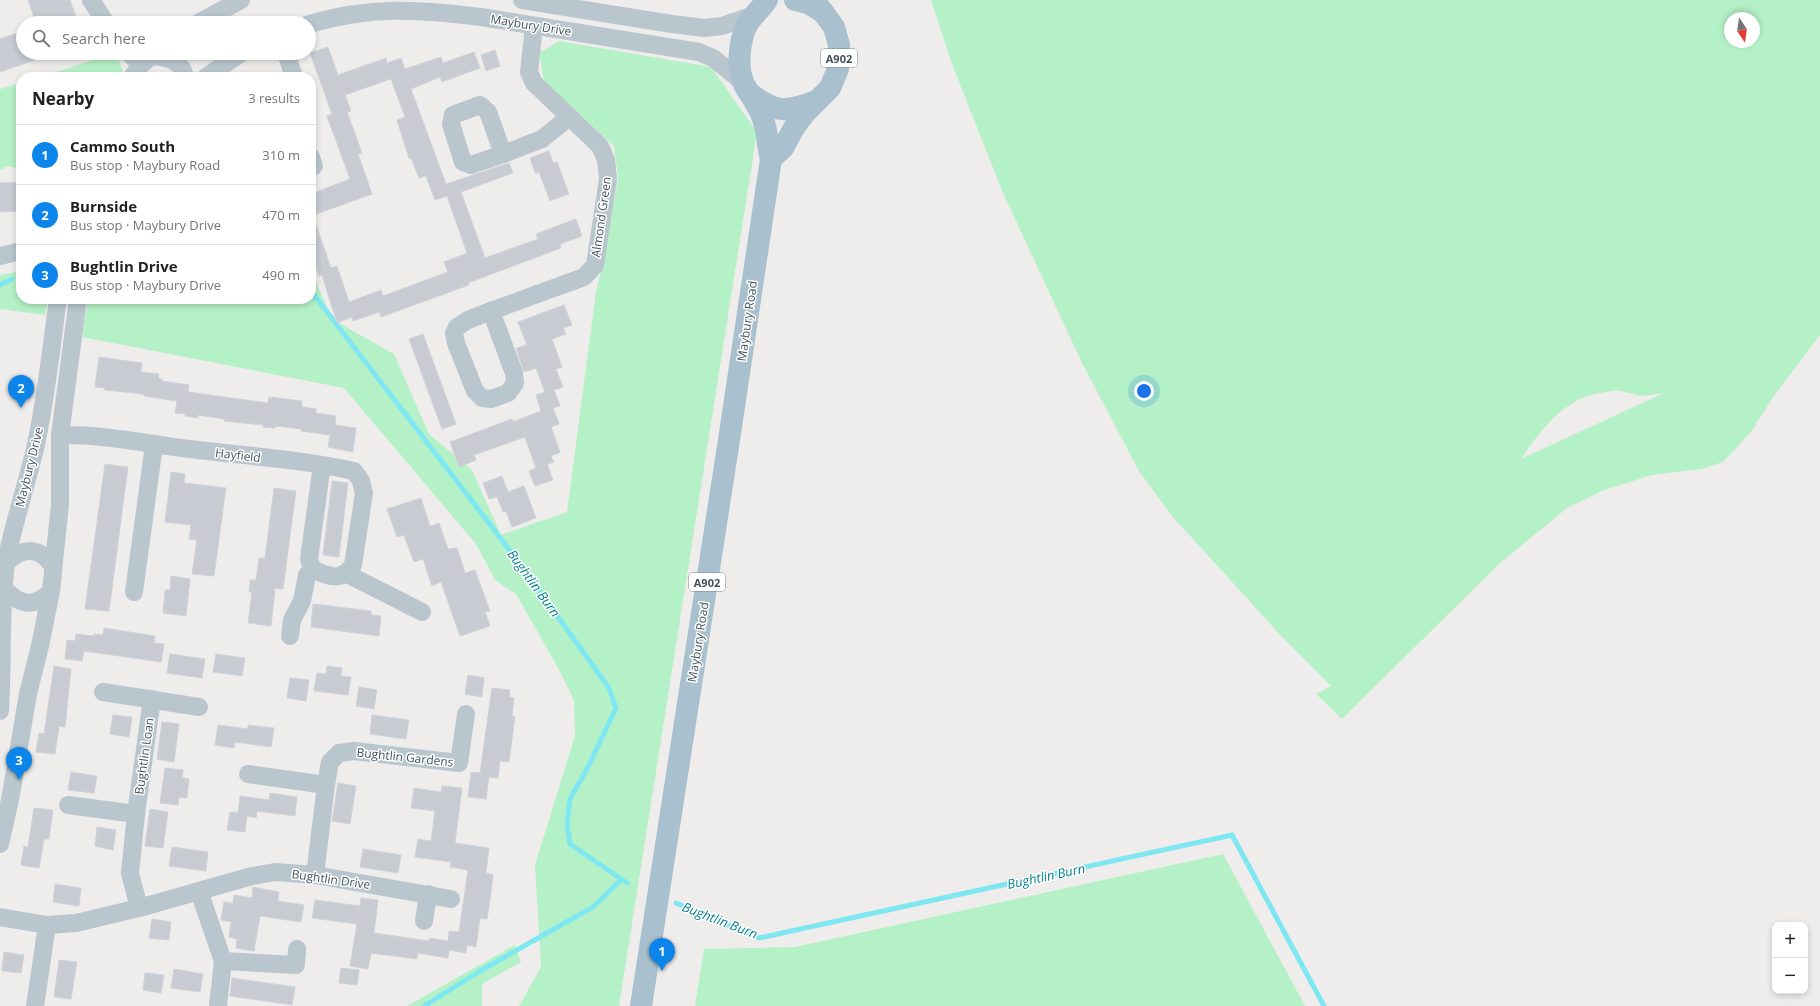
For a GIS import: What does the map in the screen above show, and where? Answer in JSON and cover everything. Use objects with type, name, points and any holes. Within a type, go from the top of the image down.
[{"type":"main road","points":[[760,8],[781,0],[788,0]]},
{"type":"main road","name":"A902","points":[[771,159],[782,148],[795,126],[817,100],[830,88],[838,69],[839,45],[834,27],[819,6],[795,0]]},
{"type":"main road","name":"Maybury Road","points":[[641,1006],[771,159],[764,121],[758,106],[747,88],[741,68],[740,52],[744,31],[760,8]]},
{"type":"main road","name":"A902","points":[[747,88],[764,104],[780,110],[796,109],[817,100]]},
{"type":"street","points":[[91,0],[101,16]]},
{"type":"street","points":[[211,16],[241,0]]},
{"type":"street","name":"Maybury Drive","points":[[522,0],[705,28],[722,26],[760,8]]},
{"type":"street","name":"Maybury Drive","points":[[316,22],[350,14],[396,10],[446,12],[699,52],[713,58],[747,88]]},
{"type":"street","name":"Almond Green","points":[[491,311],[514,373],[515,383],[508,393],[491,399],[482,398],[475,391],[456,343],[454,333],[457,327],[468,320],[491,311],[584,277],[594,265],[608,179],[606,160],[600,146],[534,83],[529,72],[534,26]]},
{"type":"street","points":[[140,65],[155,60]]},
{"type":"street","points":[[172,60],[175,61],[184,72]]},
{"type":"street","points":[[213,72],[231,60]]},
{"type":"street","points":[[288,60],[292,72]]},
{"type":"street","points":[[503,154],[542,139],[569,117]]},
{"type":"street","points":[[0,256],[16,252]]},
{"type":"street","name":"Maybury Drive","points":[[0,712],[2,585],[21,496],[40,423],[57,304]]},
{"type":"street","name":"Maybury Drive","points":[[0,844],[10,800],[28,694],[40,646],[51,591],[60,504],[60,434],[77,304]]},
{"type":"street","name":"Hayfield","points":[[60,434],[103,436],[154,445],[354,471],[361,481],[364,493],[353,565],[347,574]]},
{"type":"street","points":[[134,592],[154,445]]},
{"type":"street","points":[[322,466],[309,559],[312,569],[322,574],[337,577],[347,574],[422,612]]},
{"type":"street","points":[[6,563],[14,555],[24,551],[36,551],[48,559],[53,566]]},
{"type":"street","points":[[290,636],[292,620],[302,601],[307,574],[312,569]]},
{"type":"street","points":[[2,585],[10,596],[22,602],[28,603],[37,602],[51,591]]},
{"type":"street","points":[[103,692],[199,707]]},
{"type":"street","name":"Bughtlin Loan","points":[[139,908],[130,873],[136,814],[152,699]]},
{"type":"street","name":"Bughtlin Gardens","points":[[316,876],[330,762],[339,753],[354,751],[459,764],[466,714]]},
{"type":"street","points":[[248,774],[326,785]]},
{"type":"street","points":[[68,805],[136,814]]},
{"type":"street","name":"Bughtlin Drive","points":[[0,917],[47,925],[76,923],[139,908],[252,876],[275,872],[316,876],[451,899]]},
{"type":"street","points":[[199,891],[222,961],[218,1006]]},
{"type":"street","points":[[424,921],[428,894]]},
{"type":"street","points":[[35,1006],[47,925]]},
{"type":"street","points":[[222,961],[296,965],[297,949]]},
{"type":"green space","points":[[931,0],[1820,0],[1820,335],[1773,397],[1751,432],[1723,462],[1702,469],[1652,475],[1604,490],[1567,508],[1499,564],[1342,719],[1316,694],[1331,686],[1284,639],[1172,516],[1139,471],[1082,363],[1003,193],[952,64]],"holes":[[[1617,390],[1642,396],[1664,393],[1521,459],[1550,421],[1559,413],[1579,400],[1590,395]]]},
{"type":"green space","points":[[559,41],[711,67],[757,132],[619,1006],[519,1006],[541,967],[535,865],[575,736],[574,700],[558,668],[516,594],[495,580],[476,544],[344,388],[82,337],[87,304],[316,304],[316,282],[332,319],[394,354],[429,434],[472,470],[501,535],[567,512],[596,292],[606,249],[618,178],[614,146],[544,81],[539,53]]},
{"type":"green space","points":[[94,60],[119,60],[123,72],[56,72]]},
{"type":"green space","points":[[16,84],[16,168],[8,166],[0,170],[0,89]]},
{"type":"green space","points":[[16,272],[16,304],[47,304],[45,315],[0,309],[0,275]]},
{"type":"green space","points":[[1223,854],[1305,1006],[695,1006],[704,949],[795,947]]},
{"type":"green space","points":[[515,945],[521,962],[482,984],[482,1006],[407,1006]]},
{"type":"building","points":[[28,0],[70,0],[76,16],[34,16]]},
{"type":"building","points":[[16,33],[16,60],[35,60],[0,72],[0,39]]},
{"type":"building","points":[[328,47],[338,75],[386,58],[387,63],[401,58],[405,69],[441,57],[443,63],[474,52],[480,68],[442,82],[440,77],[411,89],[446,184],[509,163],[513,173],[461,192],[485,258],[538,239],[536,234],[576,219],[582,236],[560,244],[561,248],[468,283],[469,285],[381,317],[379,312],[353,321],[352,317],[337,323],[322,275],[319,276],[316,267],[316,225],[331,268],[337,266],[349,302],[381,290],[383,296],[448,272],[444,262],[467,253],[447,196],[435,200],[426,176],[419,178],[411,158],[409,158],[397,120],[405,117],[391,79],[345,95],[351,111],[347,112],[362,153],[358,154],[372,194],[316,214],[316,192],[350,179],[327,116],[332,114],[313,60],[316,60],[316,51]]},
{"type":"building","points":[[495,50],[500,66],[486,71],[481,55]]},
{"type":"building","points":[[549,151],[553,163],[557,162],[569,194],[550,201],[539,172],[535,173],[530,158]]},
{"type":"building","points":[[16,182],[16,211],[0,212],[0,183]]},
{"type":"building","points":[[564,305],[572,325],[563,328],[566,334],[552,339],[562,367],[556,369],[563,387],[554,390],[560,406],[553,408],[559,424],[551,427],[560,452],[551,456],[554,462],[536,468],[525,437],[474,455],[476,460],[459,467],[450,442],[512,419],[513,422],[541,411],[536,395],[545,392],[536,368],[524,372],[516,348],[527,345],[518,322]]},
{"type":"building","points":[[423,334],[456,424],[442,429],[409,339]]},
{"type":"building","points":[[99,357],[142,363],[141,372],[159,374],[158,378],[162,379],[162,381],[189,385],[188,392],[268,403],[269,397],[302,401],[302,407],[316,409],[316,413],[336,416],[335,425],[356,428],[353,452],[328,447],[330,435],[301,431],[302,429],[275,426],[275,428],[263,427],[263,425],[224,421],[224,419],[198,415],[198,418],[185,416],[186,414],[175,413],[177,401],[144,396],[144,394],[105,390],[105,388],[95,387]]},
{"type":"building","points":[[105,464],[128,467],[109,611],[85,609]]},
{"type":"building","points":[[547,464],[553,480],[535,486],[529,471]]},
{"type":"building","points":[[171,472],[185,474],[184,483],[226,488],[214,576],[192,574],[197,540],[189,539],[191,525],[165,522]]},
{"type":"building","points":[[502,476],[508,492],[524,486],[536,518],[512,527],[506,511],[503,512],[497,497],[489,499],[483,483]]},
{"type":"building","points":[[332,481],[348,483],[339,557],[323,555]]},
{"type":"building","points":[[274,488],[296,491],[283,589],[275,588],[271,626],[248,623],[252,592],[249,592],[250,580],[256,580],[259,558],[265,558]]},
{"type":"building","points":[[421,498],[430,526],[439,523],[448,549],[457,548],[465,573],[475,570],[490,611],[485,612],[490,626],[460,636],[441,582],[432,586],[423,559],[414,562],[404,535],[397,537],[387,509]]},
{"type":"building","points":[[171,576],[190,579],[186,616],[163,613],[165,590],[170,590]]},
{"type":"building","points":[[313,604],[371,611],[371,615],[381,616],[379,636],[311,627]]},
{"type":"building","points":[[104,628],[155,636],[154,643],[164,644],[161,662],[84,651],[82,661],[65,659],[67,640],[75,641],[76,634],[94,636],[94,634],[103,635]]},
{"type":"building","points":[[170,654],[205,659],[202,678],[167,673]]},
{"type":"building","points":[[216,654],[245,658],[242,676],[213,672]]},
{"type":"building","points":[[54,666],[71,669],[65,727],[59,726],[55,754],[36,752],[39,733],[44,734]]},
{"type":"building","points":[[327,666],[342,668],[341,676],[351,677],[348,695],[314,691],[317,673],[326,674]]},
{"type":"building","points":[[468,675],[484,678],[482,697],[465,694]]},
{"type":"building","points":[[290,678],[309,680],[306,701],[287,698]]},
{"type":"building","points":[[359,687],[377,690],[374,709],[356,706]]},
{"type":"building","points":[[492,688],[510,690],[509,697],[514,698],[512,716],[515,717],[509,762],[500,761],[498,778],[489,777],[486,799],[468,797],[471,772],[480,773]]},
{"type":"building","points":[[113,715],[132,717],[129,737],[110,734]]},
{"type":"building","points":[[372,715],[409,720],[406,739],[370,734]]},
{"type":"building","points":[[162,722],[179,724],[174,762],[157,759]]},
{"type":"building","points":[[218,725],[248,729],[248,725],[274,728],[271,747],[235,742],[234,748],[215,745]]},
{"type":"building","points":[[165,768],[183,770],[182,778],[189,779],[187,798],[179,797],[178,805],[160,803]]},
{"type":"building","points":[[71,772],[97,776],[94,793],[68,790]]},
{"type":"building","points":[[338,783],[356,786],[350,824],[332,821]]},
{"type":"building","points":[[442,786],[462,788],[455,843],[489,848],[486,873],[493,875],[490,900],[487,919],[480,918],[476,947],[467,945],[466,953],[449,950],[448,958],[418,953],[417,959],[371,953],[368,969],[350,966],[357,924],[312,918],[315,900],[360,906],[361,898],[378,900],[374,933],[429,941],[429,938],[448,941],[449,931],[459,932],[468,870],[450,867],[451,862],[415,857],[418,839],[431,841],[435,811],[411,808],[414,788],[441,792]]},
{"type":"building","points":[[270,793],[297,797],[295,816],[257,811],[256,818],[247,816],[245,832],[227,830],[230,812],[238,813],[240,796],[269,800]]},
{"type":"building","points":[[34,808],[53,810],[49,839],[44,839],[39,868],[21,865],[24,846],[28,847]]},
{"type":"building","points":[[150,809],[168,812],[163,848],[145,846]]},
{"type":"building","points":[[97,827],[116,830],[113,850],[95,846]]},
{"type":"building","points":[[172,847],[208,852],[206,871],[169,866]]},
{"type":"building","points":[[363,849],[401,855],[398,873],[360,867]]},
{"type":"building","points":[[55,884],[81,888],[79,906],[53,902]]},
{"type":"building","points":[[253,887],[279,892],[278,901],[304,905],[301,922],[260,916],[254,951],[236,948],[237,939],[229,937],[231,922],[221,920],[224,902],[233,903],[234,895],[252,898]]},
{"type":"building","points":[[152,919],[171,922],[169,940],[149,938]]},
{"type":"building","points":[[4,952],[24,955],[21,973],[2,971]]},
{"type":"building","points":[[59,960],[77,962],[71,999],[54,997]]},
{"type":"building","points":[[341,968],[359,970],[357,985],[339,983]]},
{"type":"building","points":[[174,969],[203,974],[200,992],[171,988]]},
{"type":"building","points":[[145,973],[164,975],[161,993],[143,990]]},
{"type":"building","points":[[232,978],[295,987],[292,1005],[230,996]]},
{"type":"waterway","name":"Bughtlin Burn","points":[[0,285],[12,279]]},
{"type":"waterway","name":"Bughtlin Burn","points":[[316,298],[518,561],[609,688],[616,708],[588,767],[570,799],[567,824],[570,844],[627,883]]},
{"type":"waterway","name":"Bughtlin Burn","points":[[676,903],[759,938],[1232,835],[1324,1006]]},
{"type":"waterway","points":[[424,1006],[480,971],[593,907],[621,880]]},
{"type":"place","name":"Burnside","points":[[21,408]]},
{"type":"place","name":"Bughtlin Drive","points":[[19,780]]},
{"type":"place","name":"Cammo South","points":[[662,971]]}]
